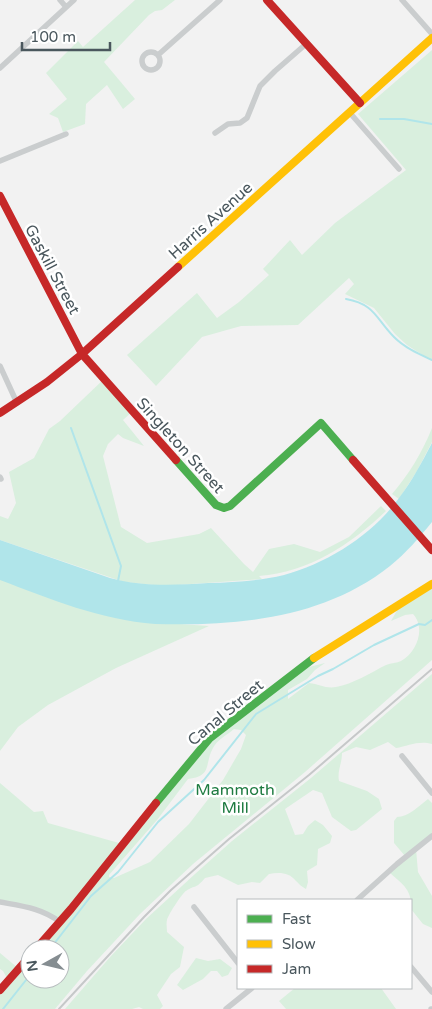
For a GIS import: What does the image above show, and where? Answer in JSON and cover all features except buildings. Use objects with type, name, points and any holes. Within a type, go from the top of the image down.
[{"type":"street","points":[[60,0],[66,7]]},
{"type":"street","points":[[0,68],[74,0]]},
{"type":"street","points":[[158,55],[220,0]]},
{"type":"street","points":[[267,0],[360,103]]},
{"type":"street","points":[[402,0],[432,34]]},
{"type":"street","name":"Harris Avenue","points":[[0,413],[47,382],[82,354],[432,38]]},
{"type":"street","points":[[215,133],[228,124],[240,123],[247,118],[260,86],[306,44]]},
{"type":"street","points":[[350,113],[399,169]]},
{"type":"street","points":[[0,161],[66,134]]},
{"type":"street","name":"Gaskill Street","points":[[0,196],[82,354]]},
{"type":"street","name":"Singleton Street","points":[[82,354],[220,507],[227,508],[320,423],[432,550]]},
{"type":"street","points":[[0,366],[16,403]]},
{"type":"street","name":"Canal Street","points":[[45,939],[210,738],[309,662],[432,584]]},
{"type":"street","points":[[402,756],[432,793]]},
{"type":"street","points":[[357,899],[432,836]]},
{"type":"street","points":[[0,902],[40,910],[52,915],[60,922]]},
{"type":"street","points":[[194,908],[237,962]]},
{"type":"street","points":[[0,990],[20,967]]},
{"type":"street","points":[[412,969],[432,992]]},
{"type":"street","points":[[226,1009],[251,989]]},
{"type":"green space","points":[[135,0],[175,0],[162,10],[155,11],[149,15],[104,62],[135,99],[123,109],[107,85],[86,104],[85,124],[63,132],[58,118],[49,114],[67,99],[46,73],[78,41],[83,47]]},
{"type":"green space","points":[[432,50],[432,361],[407,345],[395,334],[374,308],[345,294],[354,284],[349,278],[298,325],[241,326],[202,337],[156,386],[127,355],[197,293],[217,318],[239,302],[269,275],[263,269],[290,240],[302,255],[335,223],[406,170],[358,114]]},
{"type":"green space","points":[[105,378],[134,410],[123,420],[144,446],[123,438],[118,434],[108,444],[103,456],[121,527],[147,543],[199,534],[211,528],[253,572],[269,549],[294,544],[320,552],[349,537],[381,506],[386,511],[358,535],[328,555],[295,569],[259,576],[262,579],[163,586],[124,582],[0,540],[0,516],[8,519],[16,503],[9,472],[34,458],[49,429]]},
{"type":"green space","points":[[432,428],[432,442],[417,471],[399,499],[392,494],[415,463]]},
{"type":"green space","points":[[0,577],[180,624],[209,626],[116,668],[48,705],[18,727],[0,751]]},
{"type":"green space","name":"Mammoth Mill","points":[[432,586],[432,660],[305,772],[193,864],[140,914],[55,1009],[0,1009],[0,990],[8,980],[0,969],[0,953],[18,968],[20,966],[20,989],[70,989],[70,939],[44,939],[58,923],[52,915],[0,901],[0,783],[34,812],[43,811],[48,823],[119,843],[112,852],[116,855],[210,739],[305,668],[325,663],[307,679],[288,690],[288,699],[309,683],[329,687],[342,686],[407,657],[418,639],[419,626],[417,620],[413,614],[391,621],[399,607]],"holes":[[[234,729],[241,730],[246,735],[241,749],[223,780],[189,824],[150,862],[114,878],[109,877],[157,820],[188,779],[205,772],[210,754],[217,742]]]},
{"type":"green space","points":[[432,674],[432,744],[418,743],[396,748],[388,742],[370,750],[356,747],[342,753],[339,781],[367,791],[379,799],[382,809],[356,830],[351,831],[332,817],[322,793],[313,790],[285,809],[295,835],[303,834],[315,820],[323,825],[332,836],[330,843],[318,849],[317,865],[307,871],[308,882],[306,889],[287,874],[280,873],[269,874],[260,883],[252,882],[238,885],[218,875],[205,878],[197,886],[184,893],[168,918],[167,932],[184,947],[180,967],[171,974],[157,995],[163,1006],[160,1009],[143,1009],[139,1007],[132,1009],[65,1009],[146,919],[195,874]]},
{"type":"green space","points":[[428,799],[432,803],[432,835],[416,849],[418,872],[432,896],[432,928],[423,924],[412,910],[412,899],[406,888],[389,872],[405,856],[394,843],[394,821],[397,817],[413,811]]},
{"type":"green space","points":[[196,958],[208,961],[220,959],[232,968],[228,975],[222,977],[217,971],[211,971],[203,979],[183,990],[177,985]]},
{"type":"green space","points":[[294,989],[382,989],[396,1009],[286,1009],[279,1001]]},
{"type":"water","points":[[432,443],[432,522],[390,566],[364,584],[337,598],[308,608],[248,621],[155,624],[135,622],[95,613],[0,580],[0,540],[110,578],[135,583],[171,585],[256,580],[300,570],[348,546],[376,524],[404,492]]},
{"type":"waterway","points":[[380,119],[404,119],[432,124]]},
{"type":"waterway","points":[[346,299],[356,301],[369,308],[398,341],[432,360]]},
{"type":"waterway","points":[[71,428],[121,566],[118,581]]},
{"type":"waterway","points":[[58,939],[91,896],[118,872],[158,822],[204,780],[256,714],[318,676],[374,645],[419,624],[425,625],[432,620]]},
{"type":"waterway","points":[[3,1009],[20,988]]},
{"type":"railway","points":[[59,1009],[171,890],[432,669]]},
{"type":"traffic: fast","points":[[176,460],[216,505],[224,508],[230,506],[321,423],[353,460]]},
{"type":"traffic: fast","points":[[156,803],[210,738],[314,658]]},
{"type":"traffic: slow","points":[[178,267],[432,38]]},
{"type":"traffic: slow","points":[[314,658],[432,584]]},
{"type":"traffic: jam","points":[[267,0],[360,103]]},
{"type":"traffic: jam","points":[[0,196],[82,354],[176,460]]},
{"type":"traffic: jam","points":[[0,413],[47,382],[82,354],[178,267]]},
{"type":"traffic: jam","points":[[353,460],[432,550]]},
{"type":"traffic: jam","points":[[45,939],[156,803]]},
{"type":"traffic: jam","points":[[0,990],[20,967]]}]
